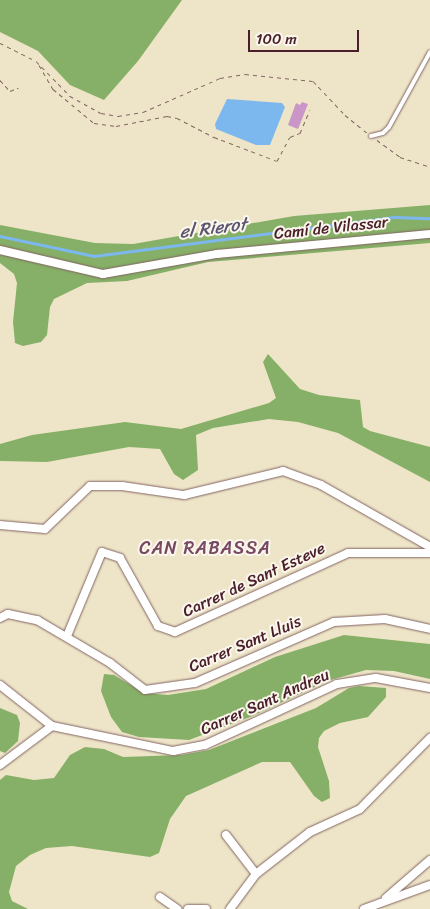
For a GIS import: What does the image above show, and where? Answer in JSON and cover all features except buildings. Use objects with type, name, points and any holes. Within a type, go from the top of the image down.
[{"type":"street","name":"Camí de Vilassar","points":[[0,250],[103,274],[217,254],[430,234]]},
{"type":"street","points":[[0,525],[45,529],[90,486],[122,486],[184,495],[283,471],[321,485],[430,547]]},
{"type":"street","name":"Carrer de Sant Esteve","points":[[67,636],[102,552],[120,558],[158,626],[175,632],[348,552],[430,553]]},
{"type":"street","name":"Carrer Sant Lluis","points":[[0,618],[8,614],[37,620],[110,663],[145,690],[195,683],[334,622],[385,619],[430,629]]},
{"type":"street","name":"Carrer Sant Andreu","points":[[52,726],[173,751],[205,745],[338,684],[376,678],[430,688]]},
{"type":"street","points":[[0,685],[52,726],[0,765]]},
{"type":"street","points":[[230,909],[256,874],[310,832],[360,809],[430,738]]},
{"type":"street","points":[[226,835],[256,874]]},
{"type":"street","points":[[383,901],[430,860]]},
{"type":"street","points":[[364,909],[430,885]]},
{"type":"street","points":[[160,897],[177,909]]},
{"type":"street","points":[[188,909],[206,909]]},
{"type":"lane","points":[[371,136],[383,133],[389,127],[430,52]]},
{"type":"path","points":[[0,43],[22,52],[39,64],[60,88],[82,104],[101,113],[118,116],[152,109],[237,74],[306,79],[316,83],[345,115],[371,136],[400,156],[430,167]]},
{"type":"path","points":[[39,64],[53,89],[94,123],[116,126],[167,116],[177,118],[214,137],[277,161],[290,138],[300,133],[310,110]]},
{"type":"path","points":[[0,80],[10,91],[18,88]]},
{"type":"green space","points":[[0,0],[182,0],[138,61],[104,100],[70,85],[38,51],[0,32]]},
{"type":"green space","points":[[430,205],[430,243],[208,262],[127,281],[87,283],[54,299],[50,307],[47,335],[41,342],[23,346],[15,343],[13,322],[17,283],[14,274],[0,263],[0,225],[95,243],[133,244],[294,216]]},
{"type":"green space","points":[[268,354],[300,389],[319,395],[360,400],[363,427],[370,431],[430,447],[430,482],[338,433],[298,422],[269,419],[213,428],[196,435],[198,470],[183,480],[174,474],[160,449],[129,447],[47,462],[0,461],[0,444],[32,435],[125,422],[181,429],[269,403],[276,398],[263,362]]},
{"type":"green space","points":[[344,635],[430,644],[430,679],[394,671],[366,670],[327,681],[250,717],[189,740],[139,737],[122,732],[111,717],[101,691],[104,674],[114,675],[144,693],[168,695],[206,689],[275,657]]},
{"type":"green space","points":[[359,686],[386,688],[386,697],[368,717],[340,723],[324,731],[319,738],[318,747],[329,781],[330,798],[322,802],[314,796],[290,762],[262,762],[186,796],[170,819],[159,853],[150,857],[72,846],[46,848],[30,855],[16,866],[9,892],[12,901],[28,909],[0,909],[0,780],[6,775],[34,780],[54,778],[70,755],[85,747],[104,749],[123,757],[181,755],[209,750],[316,708],[349,688]]},
{"type":"green space","points":[[0,708],[17,715],[20,723],[18,741],[5,753],[0,751]]},
{"type":"water","points":[[227,99],[282,103],[285,107],[270,145],[256,145],[216,129],[215,124]]},
{"type":"waterway","name":"el Rierot","points":[[0,236],[94,256],[395,217],[430,218]]},
{"type":"district","name":"CAN RABASSA","points":[[205,548]]}]
